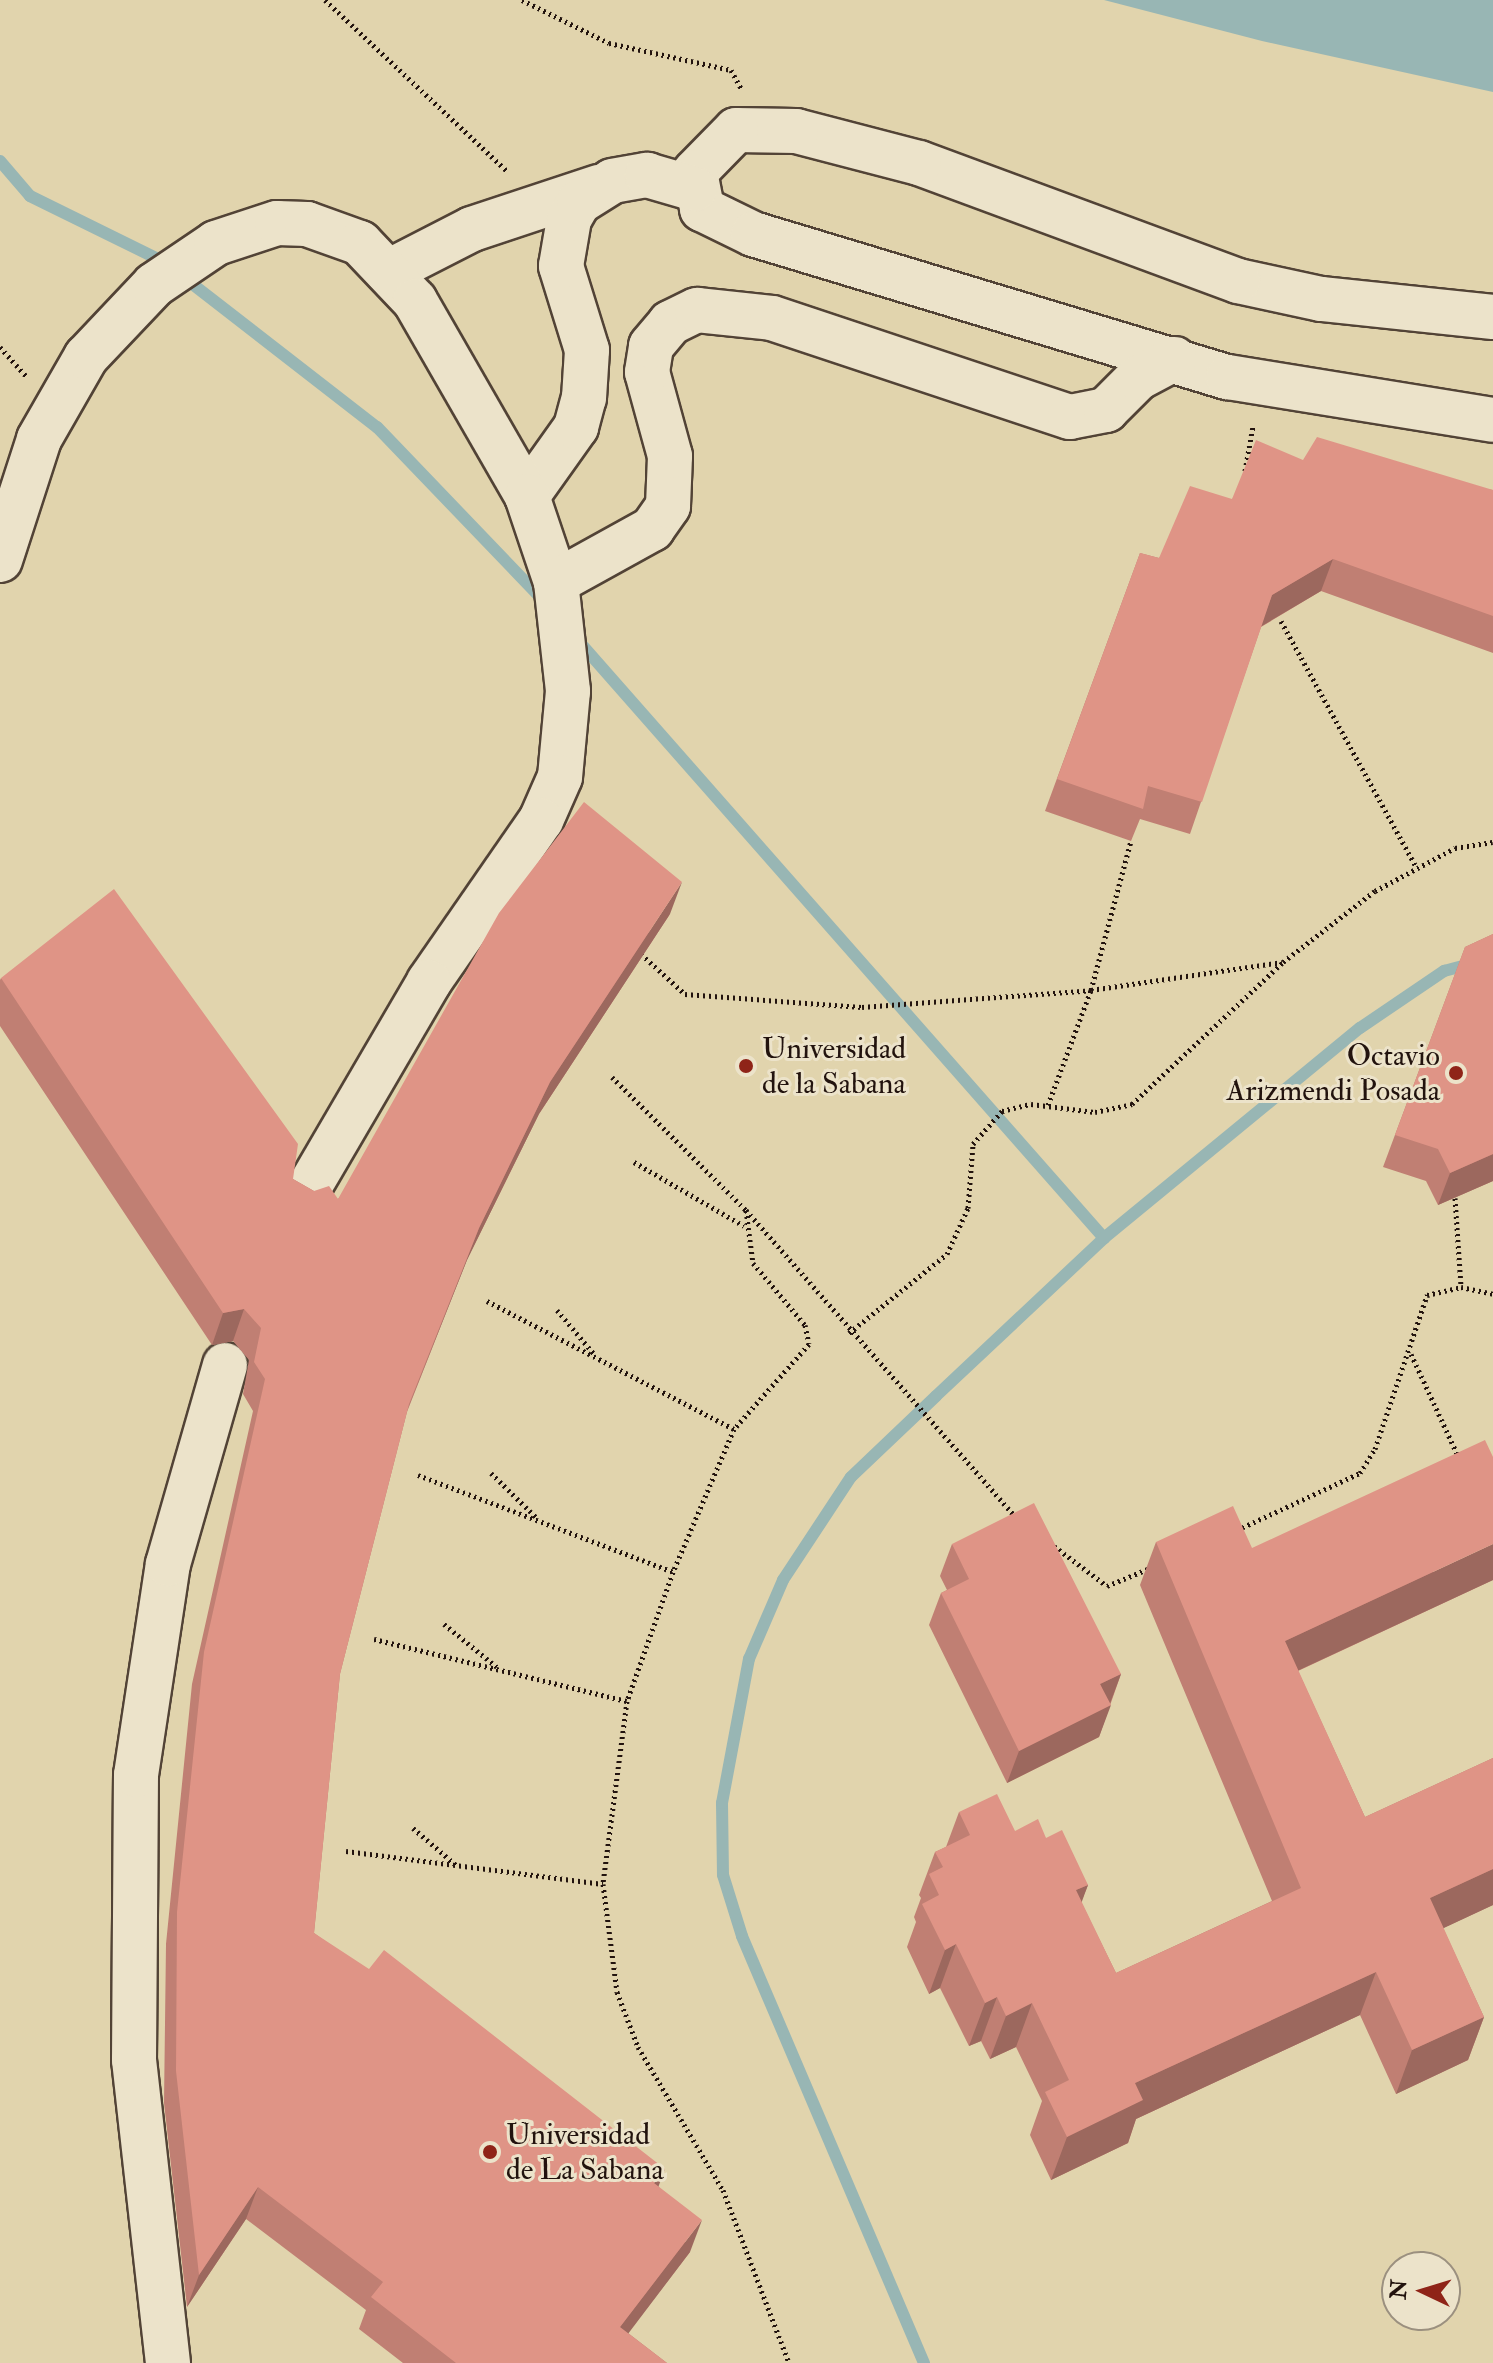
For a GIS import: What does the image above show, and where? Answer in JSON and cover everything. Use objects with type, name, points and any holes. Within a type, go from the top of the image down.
[{"type":"lane","points":[[1493,317],[1321,299],[1238,281],[893,155],[763,125],[736,130],[710,150],[695,172],[695,189],[702,209],[753,234],[1261,385],[1493,420]]},
{"type":"lane","points":[[388,272],[541,203],[598,187],[647,175],[695,189]]},
{"type":"lane","points":[[527,496],[576,427],[584,398],[587,350],[561,266],[569,219],[598,187]]},
{"type":"lane","points":[[0,560],[55,408],[86,357],[154,285],[216,243],[247,228],[307,224],[360,243],[415,301],[527,496],[557,591],[568,691],[560,777],[541,820],[429,982],[303,1198]]},
{"type":"lane","points":[[557,591],[652,529],[668,506],[670,456],[647,372],[651,346],[670,323],[697,310],[772,318],[1070,417],[1106,410],[1138,378],[1174,359]]},
{"type":"lane","points":[[173,2356],[134,2060],[136,1775],[168,1564],[225,1365]]},
{"type":"path","points":[[325,0],[541,203]]},
{"type":"path","points":[[522,0],[609,43],[731,70],[763,125]]},
{"type":"path","points":[[1281,621],[1416,867]]},
{"type":"path","points":[[1048,1105],[1091,990],[1131,841]]},
{"type":"path","points":[[849,1333],[947,1254],[965,1218],[969,1157],[983,1127],[1002,1111],[1048,1105],[1095,1112],[1132,1104],[1283,962],[1416,867],[1455,848],[1493,842]]},
{"type":"path","points":[[641,954],[685,994],[862,1007],[1091,990],[1283,962]]},
{"type":"path","points":[[612,1077],[746,1210],[999,1505],[1023,1523]]},
{"type":"path","points":[[634,1162],[744,1226]]},
{"type":"path","points":[[1455,1198],[1461,1287]]},
{"type":"path","points":[[746,1210],[744,1226],[753,1263],[805,1325],[809,1344],[734,1429],[673,1572],[627,1701],[603,1884],[612,1967],[638,2047],[723,2190],[789,2363]]},
{"type":"path","points":[[1231,1533],[1360,1473],[1411,1353],[1427,1295],[1461,1287],[1493,1294]]},
{"type":"path","points":[[487,1301],[734,1429]]},
{"type":"path","points":[[557,1310],[598,1359]]},
{"type":"path","points":[[1411,1353],[1461,1463]]},
{"type":"path","points":[[491,1473],[541,1521]]},
{"type":"path","points":[[418,1475],[673,1572]]},
{"type":"path","points":[[1047,1541],[1107,1586],[1162,1562]]},
{"type":"path","points":[[444,1624],[500,1670]]},
{"type":"path","points":[[374,1639],[627,1701]]},
{"type":"path","points":[[413,1828],[456,1865]]},
{"type":"path","points":[[346,1851],[603,1884]]},
{"type":"water","points":[[1104,0],[1493,0],[1493,92],[1262,41]]},
{"type":"building","points":[[1317,437],[1493,490],[1493,616],[1333,559],[1272,595],[1202,802],[1148,786],[1143,809],[1057,779],[1140,553],[1159,558],[1190,486],[1232,499],[1256,440],[1303,460]]},
{"type":"building","points":[[584,802],[682,882],[550,1082],[479,1228],[409,1404],[340,1674],[314,1933],[369,1969],[384,1950],[665,2169],[654,2183],[702,2220],[620,2327],[667,2363],[456,2363],[371,2297],[383,2282],[258,2187],[199,2275],[176,2071],[177,1912],[204,1652],[265,1379],[254,1362],[261,1328],[244,1309],[223,1313],[1,978],[114,889],[298,1144],[293,1179],[314,1191],[329,1186],[338,1199],[499,913]]},
{"type":"building","name":"Octavio Arizmendi Posada","points":[[1493,934],[1493,1154],[1450,1173],[1438,1149],[1395,1135],[1465,947]]},
{"type":"building","points":[[1485,1440],[1493,1457],[1493,1544],[1285,1641],[1365,1817],[1493,1758],[1493,1869],[1430,1898],[1484,2017],[1412,2050],[1376,1972],[1135,2083],[1143,2100],[1067,2137],[1045,2092],[1069,2080],[1032,2003],[1006,2016],[997,1997],[985,2003],[956,1944],[945,1950],[922,1904],[939,1895],[929,1874],[943,1867],[935,1852],[970,1835],[959,1812],[997,1794],[1015,1831],[1038,1819],[1046,1838],[1062,1830],[1088,1885],[1076,1890],[1116,1973],[1301,1888],[1156,1542],[1233,1506],[1252,1548]]},
{"type":"building","points":[[1034,1503],[1121,1674],[1100,1684],[1111,1705],[1019,1751],[941,1593],[969,1579],[952,1544]]},
{"type":"waterway","points":[[0,161],[30,196],[168,264]]},
{"type":"waterway","points":[[182,276],[377,427],[545,602]]},
{"type":"waterway","points":[[575,637],[1104,1238]]},
{"type":"waterway","points":[[924,2363],[742,1936],[723,1875],[722,1803],[749,1659],[783,1580],[851,1477],[936,1396],[1104,1238],[1360,1028],[1444,971],[1493,958]]},
{"type":"place","name":"Universidad de la Sabana","points":[[746,1066]]},
{"type":"place","name":"Octavio Arizmendi Posada","points":[[1456,1073]]},
{"type":"place","name":"Universidad de La Sabana","points":[[490,2152]]}]
